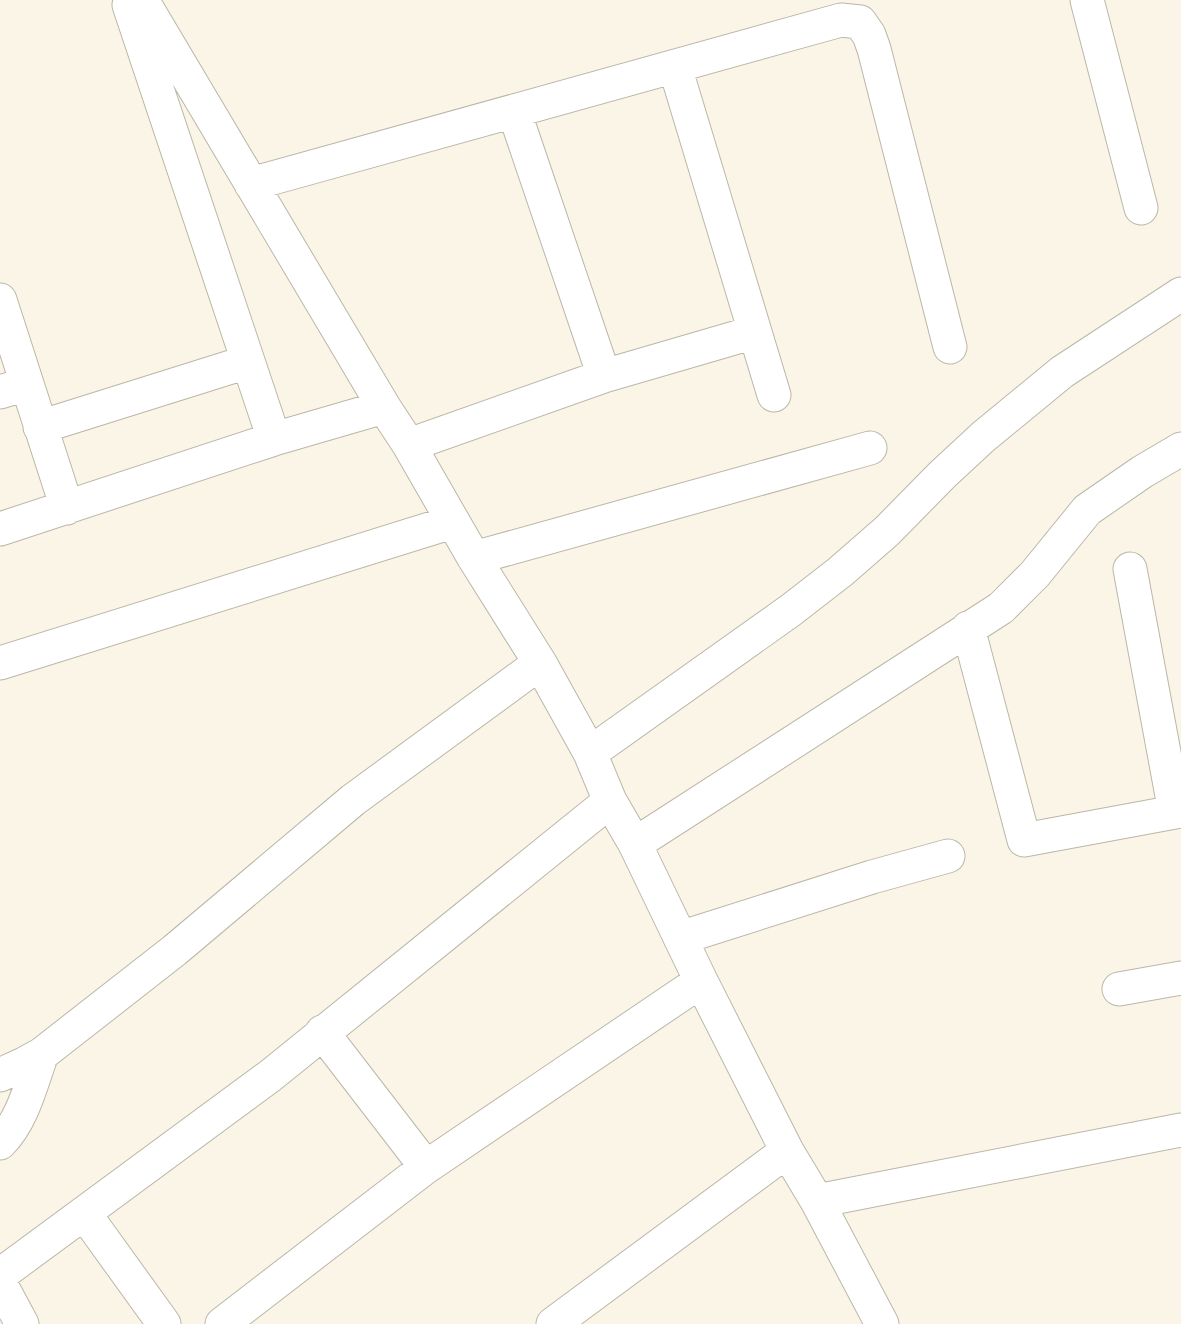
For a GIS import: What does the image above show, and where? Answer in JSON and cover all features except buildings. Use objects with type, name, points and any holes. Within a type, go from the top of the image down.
[{"type":"street","points":[[127,0],[274,439]]},
{"type":"street","points":[[142,0],[384,407],[409,445],[452,522],[540,663],[590,753],[610,801],[635,844],[787,1151],[882,1324]]},
{"type":"street","points":[[1087,0],[1141,208]]},
{"type":"street","points":[[251,184],[842,20],[860,22],[869,35],[874,49],[950,347]]},
{"type":"street","points":[[675,67],[774,395]]},
{"type":"street","points":[[514,111],[604,376]]},
{"type":"street","points":[[590,753],[791,610],[840,572],[887,531],[983,437],[1062,372],[1181,294]]},
{"type":"street","points":[[0,300],[13,388],[40,427],[66,508]]},
{"type":"street","points":[[409,445],[604,376],[755,332]]},
{"type":"street","points":[[40,427],[247,362]]},
{"type":"street","points":[[0,529],[274,439],[384,407]]},
{"type":"street","points":[[474,558],[870,448]]},
{"type":"street","points":[[635,844],[1001,608],[1018,592],[1087,510],[1142,472],[1181,449]]},
{"type":"street","points":[[0,663],[452,522]]},
{"type":"street","points":[[968,628],[1024,840],[1178,812],[1130,569]]},
{"type":"street","points":[[0,1075],[42,1054],[175,950],[354,800],[540,663]]},
{"type":"street","points":[[0,1275],[270,1076],[610,801]]},
{"type":"street","points":[[680,938],[872,877],[948,856]]},
{"type":"street","points":[[1119,989],[1181,978]]},
{"type":"street","points":[[222,1324],[426,1167],[701,981]]},
{"type":"street","points":[[322,1032],[426,1167]]},
{"type":"street","points":[[0,1143],[11,1132],[42,1054]]},
{"type":"street","points":[[817,1202],[1181,1130]]},
{"type":"street","points":[[553,1324],[787,1151]]},
{"type":"street","points":[[84,1213],[164,1324]]},
{"type":"street","points":[[0,1283],[22,1324]]}]
